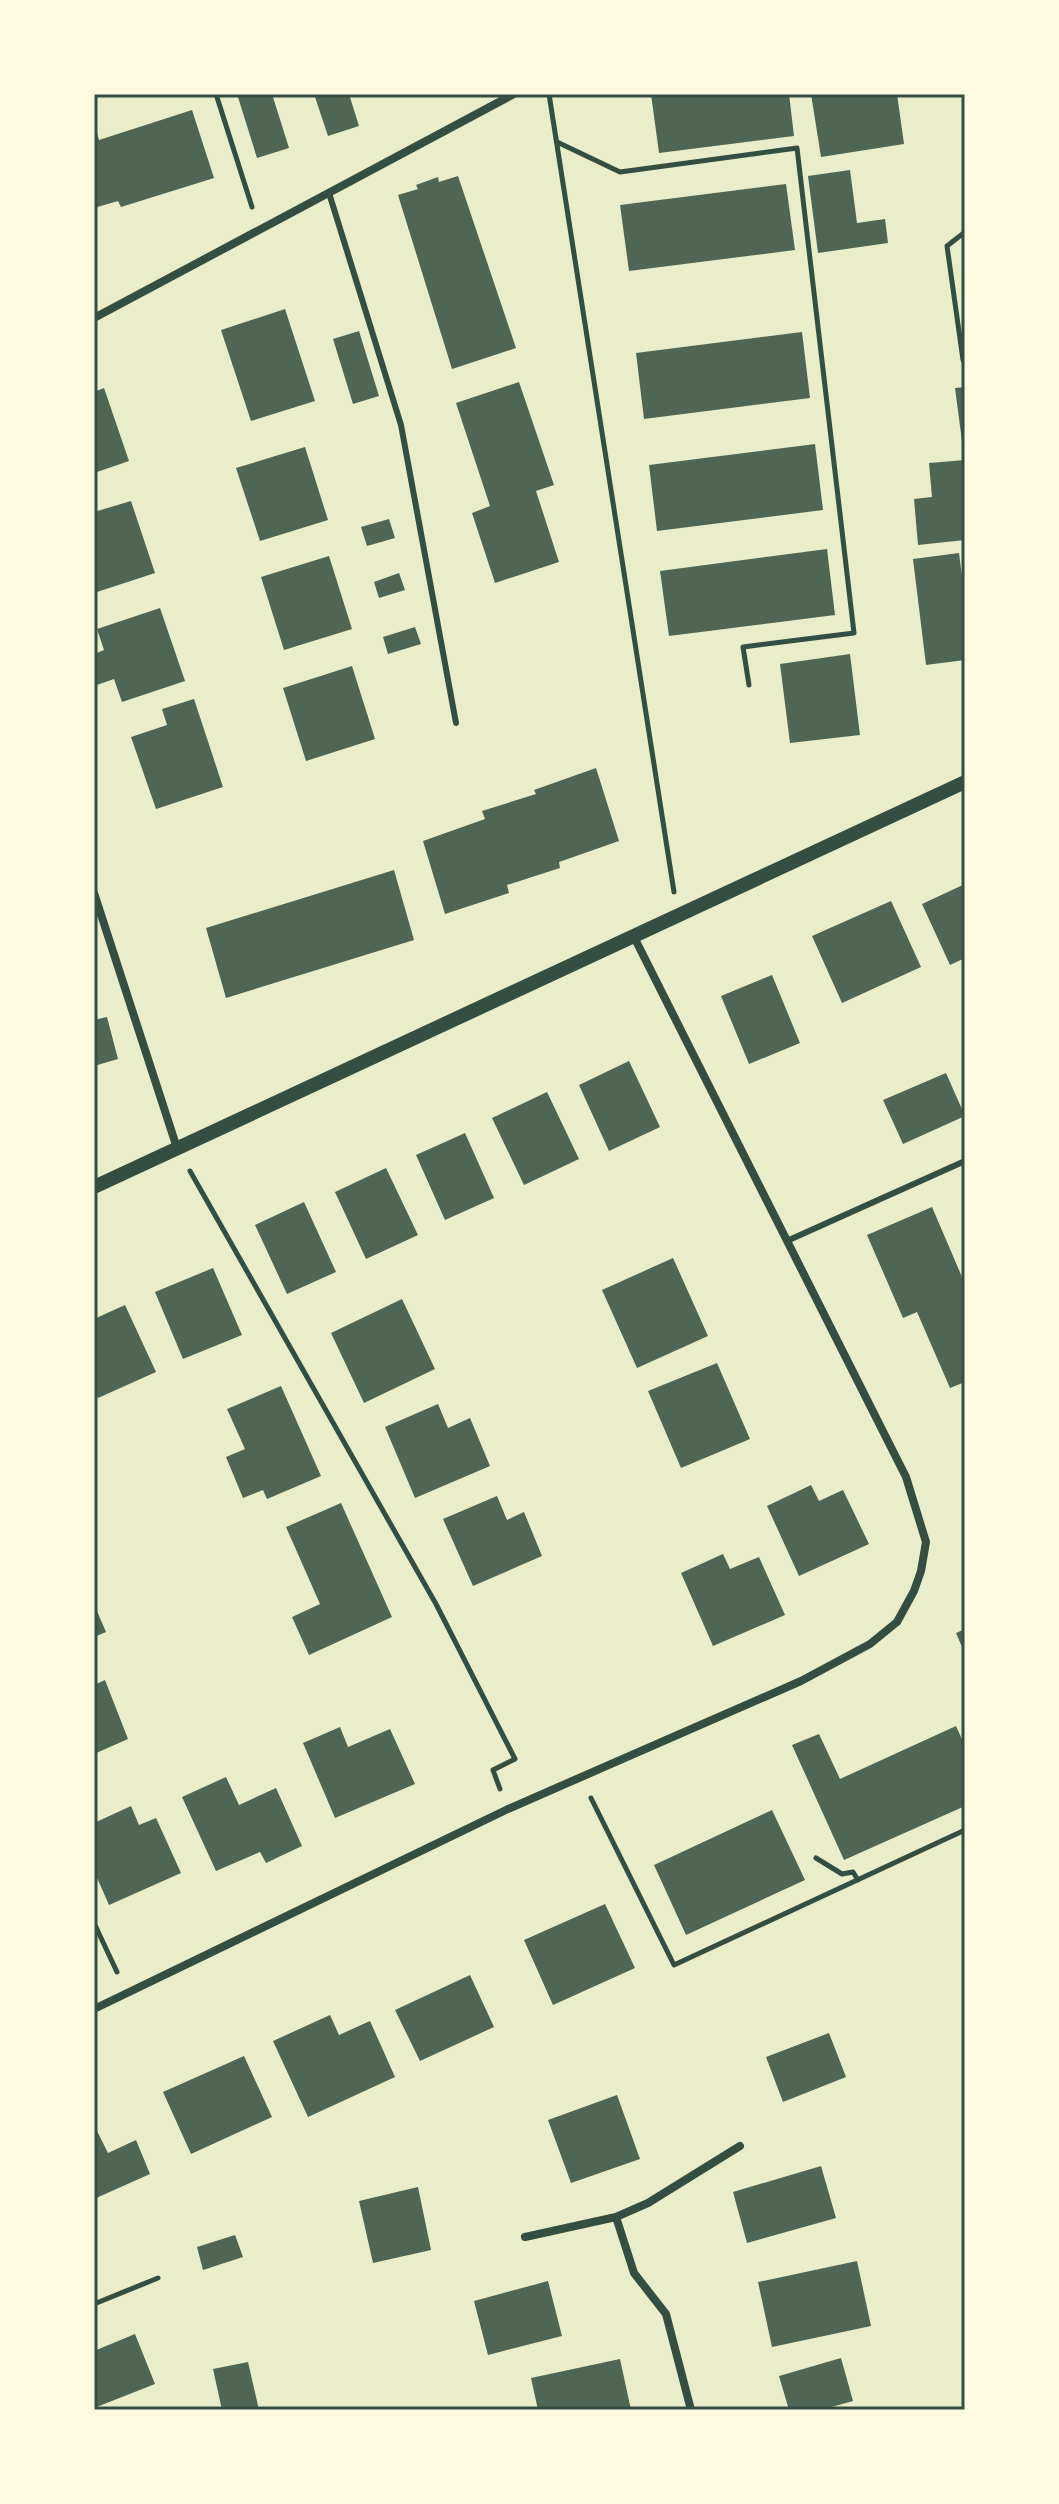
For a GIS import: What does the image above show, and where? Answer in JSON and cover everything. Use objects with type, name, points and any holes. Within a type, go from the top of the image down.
[{"type":"street","points":[[94,318],[514,94]]},
{"type":"street","points":[[94,1187],[965,782]]},
{"type":"street","points":[[94,893],[177,1148]]},
{"type":"street","points":[[94,2009],[580,1775],[801,1681],[870,1644],[897,1622],[914,1591],[926,1542],[906,1477],[634,937]]},
{"type":"street","points":[[525,2237],[616,2217],[648,2203],[740,2146]]},
{"type":"street","points":[[616,2217],[634,2273],[666,2314],[691,2410]]},
{"type":"lane","points":[[329,193],[401,425],[456,723]]},
{"type":"lane","points":[[789,1240],[965,1161]]},
{"type":"path","points":[[216,94],[259,230]]},
{"type":"path","points":[[549,94],[678,916]]},
{"type":"path","points":[[557,142],[620,172],[797,148],[854,633],[743,647],[749,685]]},
{"type":"path","points":[[963,360],[947,246],[965,232]]},
{"type":"path","points":[[177,1148],[436,1604],[515,1759],[493,1770],[508,1809]]},
{"type":"path","points":[[580,1775],[674,1965],[965,1830]]},
{"type":"path","points":[[816,1858],[842,1874],[853,1872],[858,1880]]},
{"type":"path","points":[[94,1923],[127,1995]]},
{"type":"path","points":[[94,2304],[158,2278]]},
{"type":"building","points":[[237,94],[272,94],[289,148],[257,158]]},
{"type":"building","points":[[314,94],[349,94],[359,126],[328,136]]},
{"type":"building","points":[[651,94],[789,94],[794,136],[659,153]]},
{"type":"building","points":[[811,94],[897,94],[904,144],[821,157]]},
{"type":"building","points":[[192,110],[214,178],[121,207],[118,201],[94,208],[94,134],[97,133],[99,140]]},
{"type":"building","points":[[850,170],[857,223],[885,219],[888,243],[818,253],[808,176]]},
{"type":"building","points":[[458,176],[516,348],[452,369],[398,195],[418,189],[416,185],[438,177],[439,182]]},
{"type":"building","points":[[786,184],[795,250],[629,271],[620,205]]},
{"type":"building","points":[[285,309],[315,401],[251,421],[221,330]]},
{"type":"building","points":[[359,331],[379,396],[353,404],[333,339]]},
{"type":"building","points":[[802,332],[810,398],[644,419],[636,353]]},
{"type":"building","points":[[519,382],[554,485],[536,491],[559,562],[495,583],[472,513],[490,506],[456,403]]},
{"type":"building","points":[[965,387],[965,449],[963,449],[955,388]]},
{"type":"building","points":[[104,388],[129,461],[94,473],[94,392]]},
{"type":"building","points":[[815,444],[823,510],[657,531],[649,465]]},
{"type":"building","points":[[305,447],[328,520],[260,541],[236,468]]},
{"type":"building","points":[[965,460],[965,540],[918,545],[914,499],[932,497],[929,463]]},
{"type":"building","points":[[131,501],[155,573],[94,593],[94,512]]},
{"type":"building","points":[[389,519],[395,538],[367,546],[361,527]]},
{"type":"building","points":[[827,549],[835,615],[669,636],[660,571]]},
{"type":"building","points":[[959,553],[965,600],[965,660],[926,665],[913,559]]},
{"type":"building","points":[[329,556],[352,629],[284,650],[261,577]]},
{"type":"building","points":[[399,573],[405,590],[379,598],[374,582]]},
{"type":"building","points":[[160,608],[185,681],[122,702],[114,679],[94,686],[94,654],[104,650],[97,629]]},
{"type":"building","points":[[415,627],[421,644],[388,654],[383,637]]},
{"type":"building","points":[[850,654],[860,735],[790,743],[780,664]]},
{"type":"building","points":[[352,666],[375,739],[306,761],[283,688]]},
{"type":"building","points":[[194,699],[223,787],[156,809],[131,737],[167,725],[162,709]]},
{"type":"building","points":[[596,768],[619,841],[559,862],[560,868],[507,885],[509,893],[445,914],[423,841],[485,819],[482,811],[536,794],[534,790]]},
{"type":"building","points":[[394,870],[414,940],[226,998],[206,928]]},
{"type":"building","points":[[965,884],[965,958],[950,965],[922,904]]},
{"type":"building","points":[[891,901],[921,967],[842,1003],[812,936]]},
{"type":"building","points":[[772,975],[800,1043],[749,1064],[721,996]]},
{"type":"building","points":[[107,1017],[118,1059],[94,1066],[94,1020]]},
{"type":"building","points":[[629,1061],[660,1127],[609,1151],[579,1085]]},
{"type":"building","points":[[946,1073],[965,1116],[903,1144],[883,1100]]},
{"type":"building","points":[[547,1092],[579,1159],[524,1185],[492,1118]]},
{"type":"building","points":[[465,1133],[494,1198],[445,1220],[416,1155]]},
{"type":"building","points":[[386,1168],[418,1235],[366,1259],[335,1192]]},
{"type":"building","points":[[304,1202],[336,1272],[287,1294],[255,1225]]},
{"type":"building","points":[[932,1207],[965,1284],[965,1382],[950,1388],[917,1312],[903,1318],[867,1235]]},
{"type":"building","points":[[673,1258],[708,1336],[637,1368],[602,1290]]},
{"type":"building","points":[[213,1268],[242,1335],[183,1359],[155,1292]]},
{"type":"building","points":[[402,1299],[435,1369],[364,1403],[331,1333]]},
{"type":"building","points":[[125,1305],[156,1372],[98,1398],[94,1390],[94,1319]]},
{"type":"building","points":[[717,1363],[750,1439],[681,1468],[648,1391]]},
{"type":"building","points":[[281,1386],[321,1476],[267,1499],[263,1490],[243,1498],[226,1457],[245,1449],[227,1409]]},
{"type":"building","points":[[438,1404],[448,1428],[470,1418],[490,1466],[415,1498],[385,1427]]},
{"type":"building","points":[[811,1485],[819,1501],[843,1490],[869,1544],[799,1576],[767,1506]]},
{"type":"building","points":[[497,1496],[507,1520],[524,1512],[542,1556],[473,1586],[443,1519]]},
{"type":"building","points":[[341,1503],[392,1617],[309,1655],[292,1617],[320,1604],[286,1527]]},
{"type":"building","points":[[723,1554],[730,1569],[759,1557],[785,1615],[713,1646],[681,1573]]},
{"type":"building","points":[[94,1604],[106,1632],[94,1637]]},
{"type":"building","points":[[965,1629],[965,1654],[956,1633]]},
{"type":"building","points":[[105,1680],[128,1739],[94,1754],[94,1685]]},
{"type":"building","points":[[956,1726],[965,1746],[965,1806],[844,1860],[792,1745],[819,1734],[840,1779]]},
{"type":"building","points":[[340,1727],[348,1747],[390,1729],[415,1784],[335,1818],[303,1743]]},
{"type":"building","points":[[226,1777],[239,1805],[276,1788],[302,1846],[266,1863],[260,1852],[216,1871],[182,1797]]},
{"type":"building","points":[[131,1806],[139,1825],[156,1818],[181,1873],[109,1905],[94,1871],[94,1823]]},
{"type":"building","points":[[772,1810],[805,1880],[686,1935],[654,1865]]},
{"type":"building","points":[[605,1904],[635,1968],[553,2005],[524,1940]]},
{"type":"building","points":[[470,1975],[494,2027],[420,2061],[395,2010]]},
{"type":"building","points":[[330,2015],[339,2035],[370,2021],[395,2077],[308,2117],[273,2041]]},
{"type":"building","points":[[829,2033],[846,2077],[783,2102],[766,2057]]},
{"type":"building","points":[[244,2056],[272,2117],[191,2154],[163,2092]]},
{"type":"building","points":[[617,2095],[640,2159],[571,2183],[548,2120]]},
{"type":"building","points":[[97,2131],[108,2153],[136,2140],[150,2174],[94,2199],[94,2132]]},
{"type":"building","points":[[821,2166],[836,2218],[747,2243],[733,2192]]},
{"type":"building","points":[[418,2187],[431,2250],[373,2263],[359,2201]]},
{"type":"building","points":[[235,2235],[243,2257],[203,2270],[197,2247]]},
{"type":"building","points":[[857,2261],[871,2326],[772,2347],[758,2282]]},
{"type":"building","points":[[548,2281],[562,2336],[488,2355],[474,2301]]},
{"type":"building","points":[[135,2334],[155,2384],[94,2408],[94,2351]]},
{"type":"building","points":[[841,2358],[853,2401],[821,2410],[789,2410],[779,2376]]},
{"type":"building","points":[[620,2359],[631,2410],[538,2410],[531,2378]]},
{"type":"building","points":[[248,2362],[259,2410],[222,2410],[213,2369]]}]
